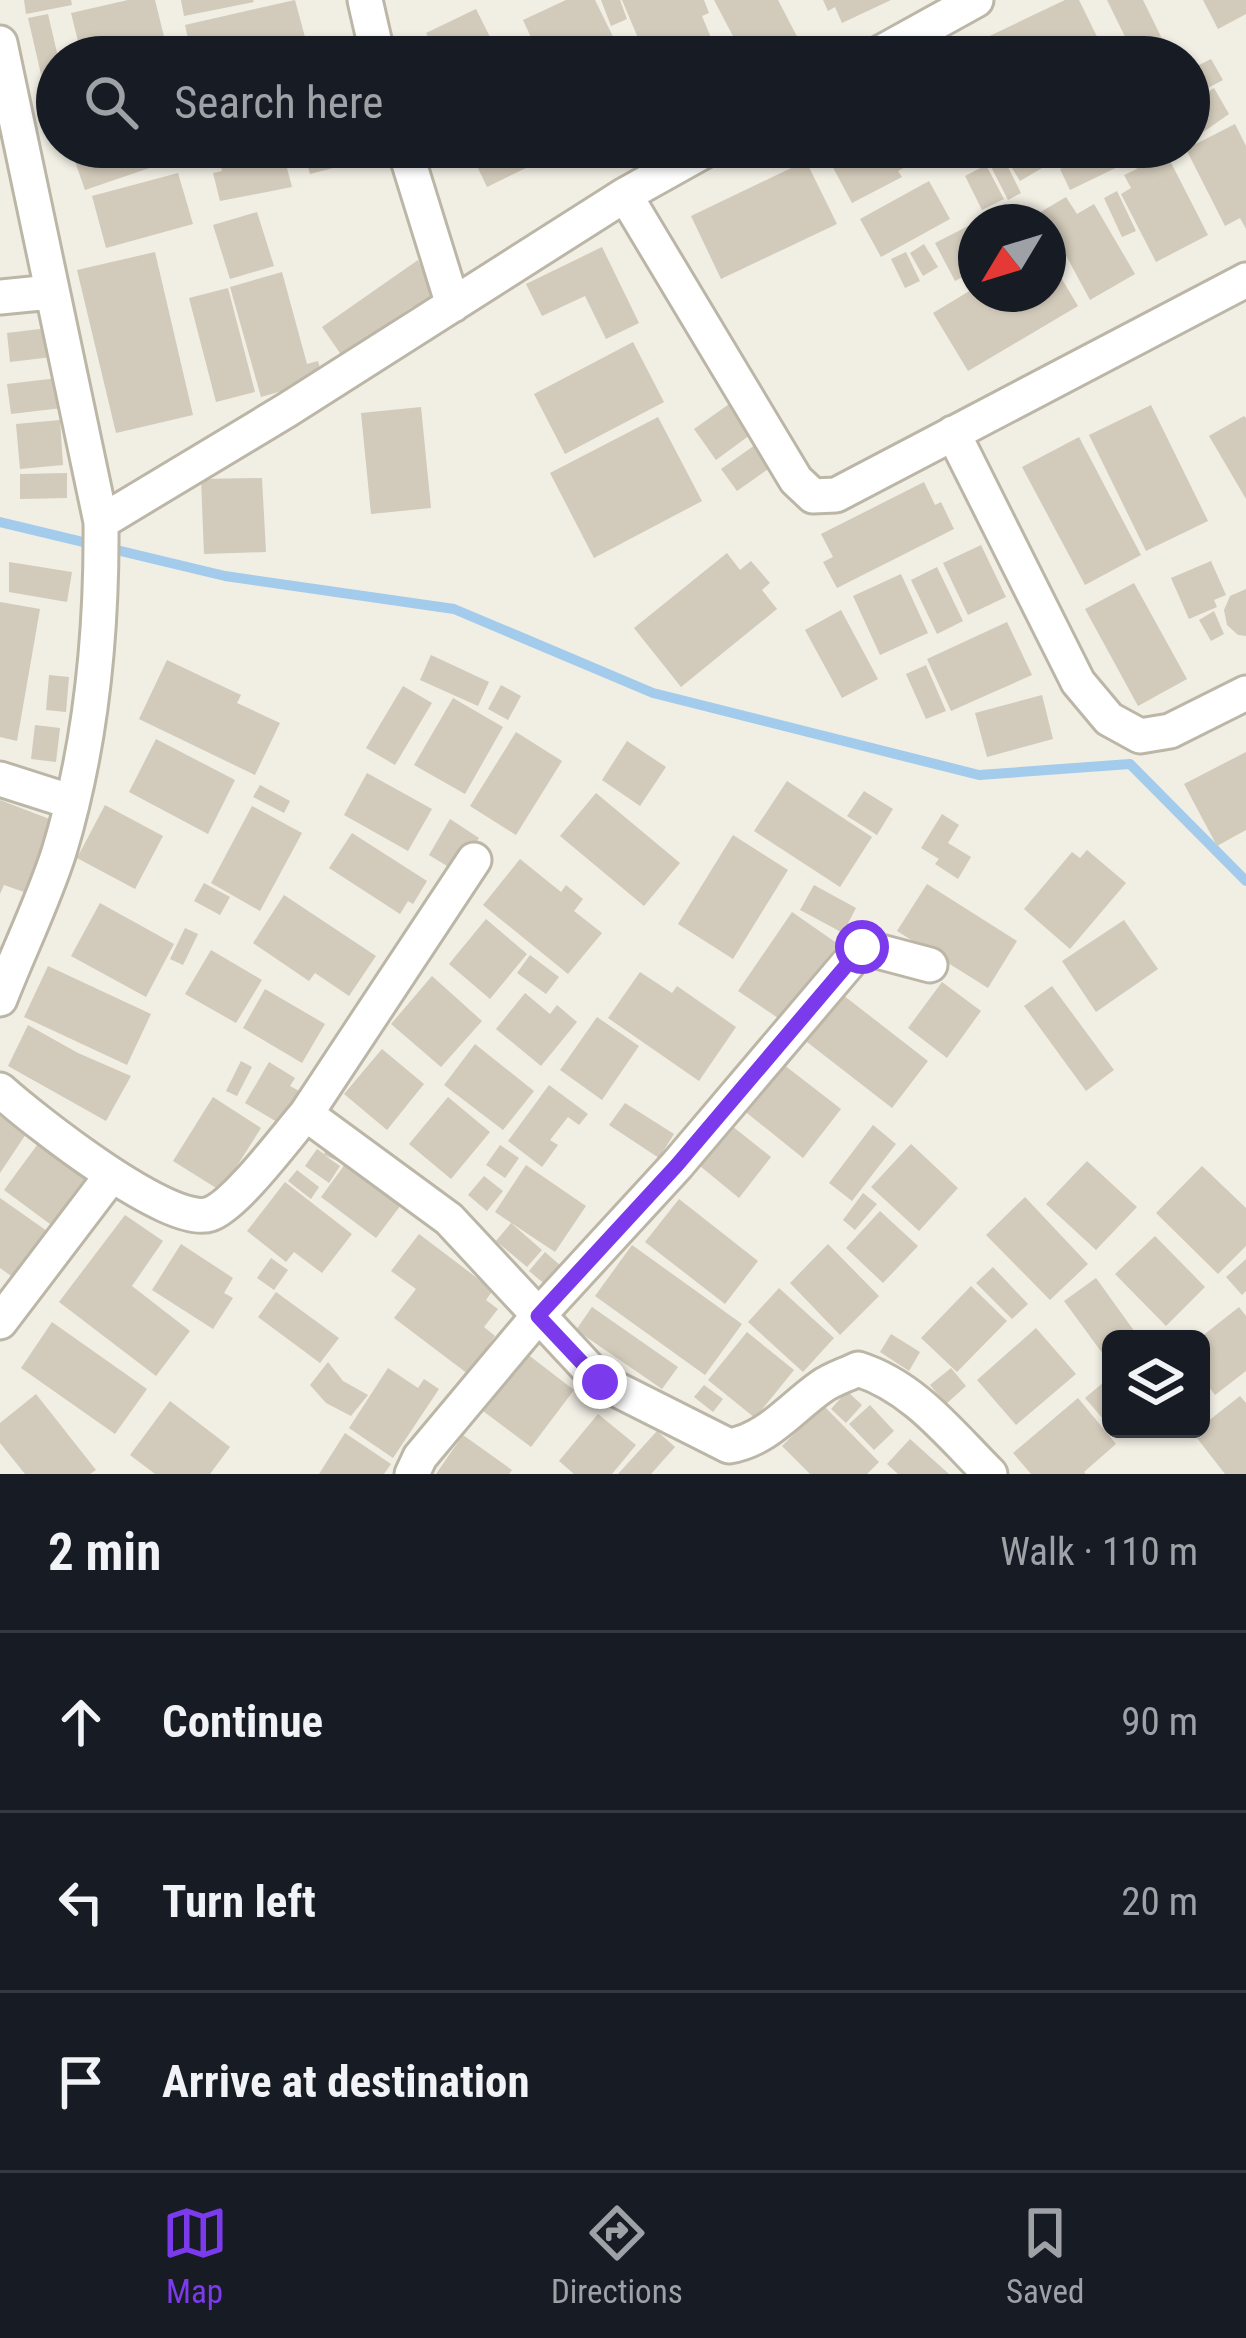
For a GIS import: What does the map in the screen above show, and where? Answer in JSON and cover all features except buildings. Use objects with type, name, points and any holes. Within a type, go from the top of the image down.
[{"type":"street","points":[[365,0],[373,36]]},
{"type":"street","points":[[911,36],[976,0]]},
{"type":"street","points":[[0,43],[101,522],[102,593],[87,723],[58,852],[0,999]]},
{"type":"street","points":[[411,168],[453,305]]},
{"type":"street","points":[[101,522],[673,168]]},
{"type":"street","points":[[625,195],[796,480],[813,496],[836,495],[1246,280]]},
{"type":"street","points":[[0,296],[51,292]]},
{"type":"street","points":[[953,433],[1078,682],[1109,719],[1140,736],[1170,731],[1246,693]]},
{"type":"street","points":[[0,779],[69,801]]},
{"type":"street","points":[[0,1090],[112,1176],[187,1215],[208,1216],[228,1203],[306,1114],[474,860]]},
{"type":"street","points":[[412,1474],[420,1457],[538,1316],[677,1165],[862,947],[931,964]]},
{"type":"street","points":[[306,1114],[449,1219],[600,1382],[729,1446],[758,1436],[825,1384],[858,1369],[908,1393],[990,1474]]},
{"type":"street","points":[[3,1312],[112,1176]]},
{"type":"waterway","points":[[0,522],[225,576],[454,609],[653,693],[979,775],[1130,764],[1246,881]]},
{"type":"route","points":[[600,1382],[538,1316],[677,1165],[862,947]]}]
